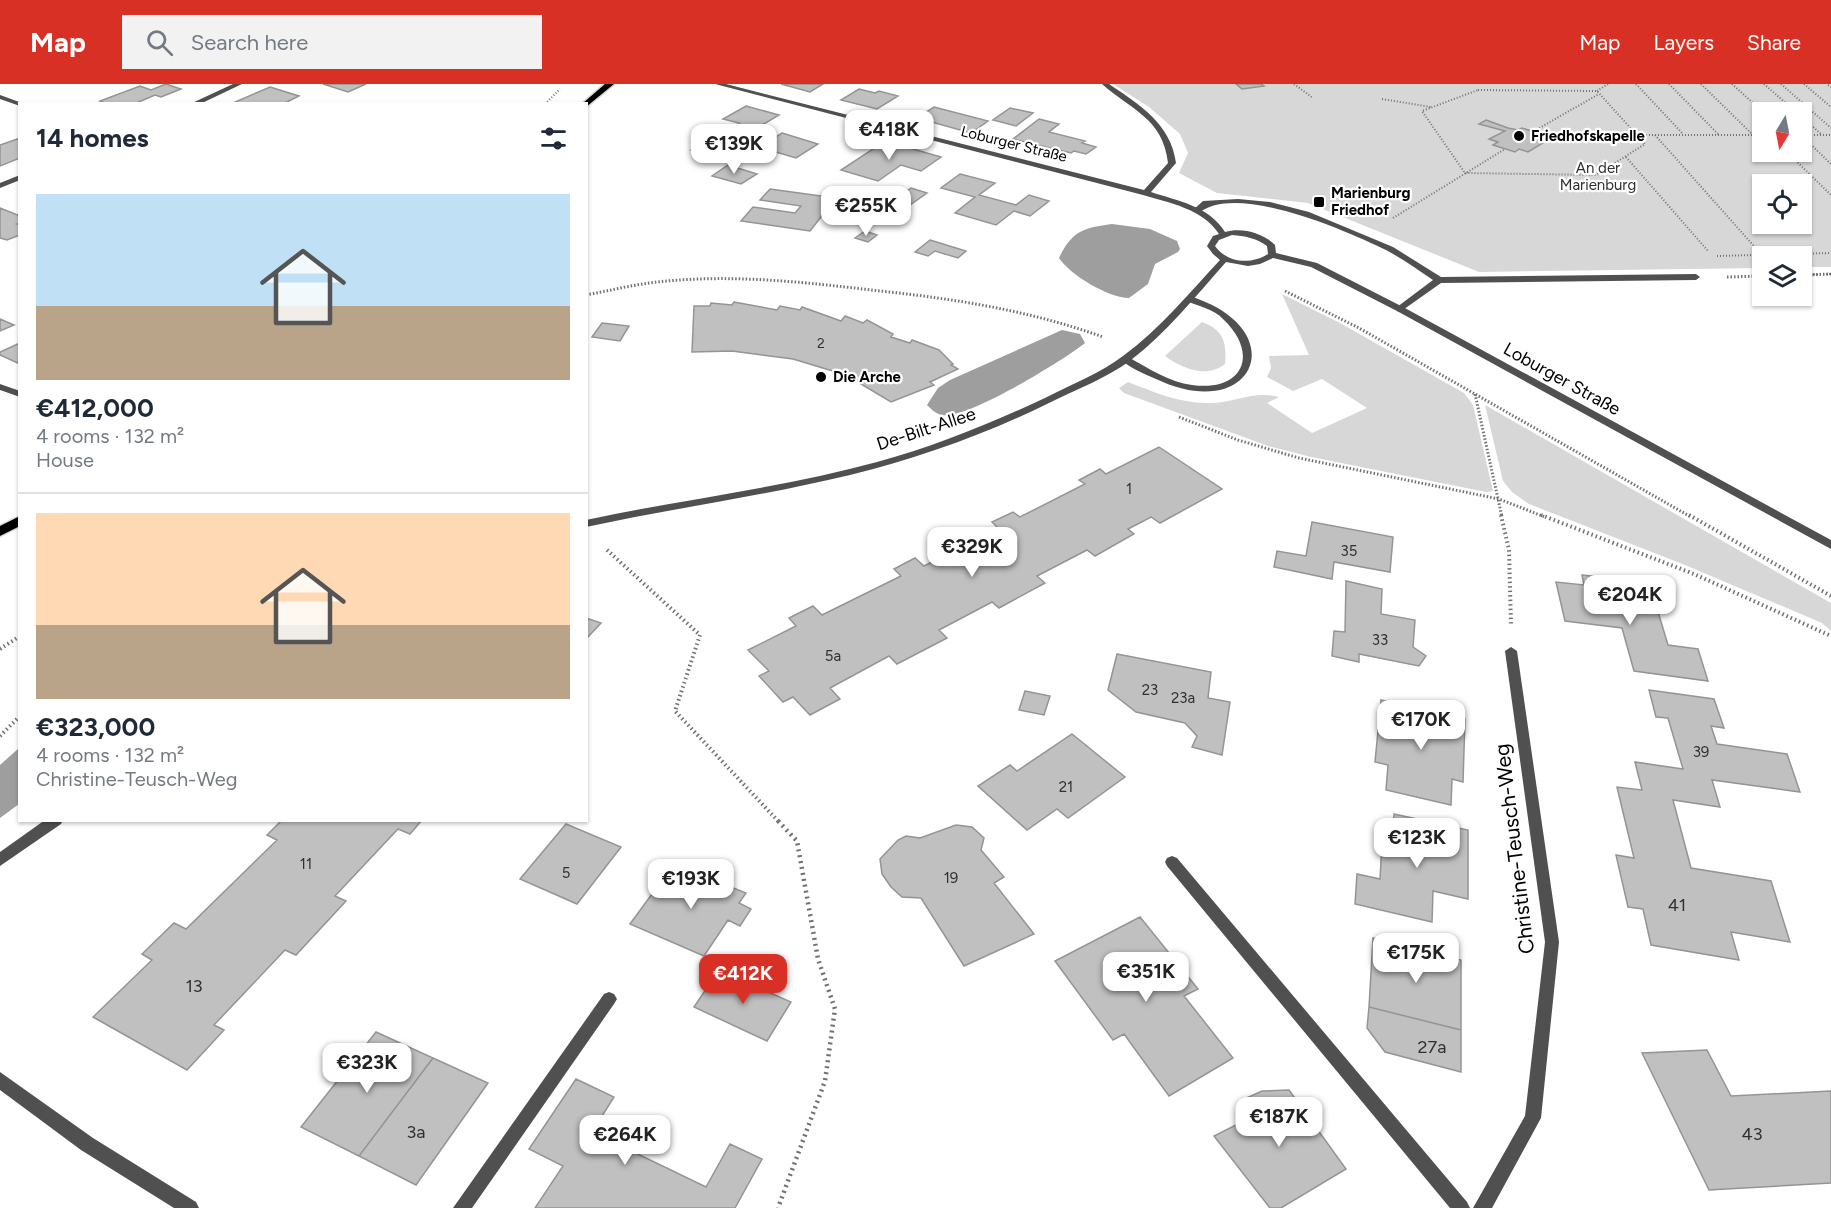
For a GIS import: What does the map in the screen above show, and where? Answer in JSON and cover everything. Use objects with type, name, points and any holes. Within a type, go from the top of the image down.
[{"type":"main road","points":[[588,103],[610,84]]},
{"type":"main road","points":[[0,532],[18,521]]},
{"type":"street","points":[[198,102],[239,84]]},
{"type":"street","name":"Loburger Straße","points":[[718,84],[1146,193],[1212,219],[1223,235]]},
{"type":"street","points":[[1105,84],[1140,109],[1164,132],[1169,141],[1172,163],[1146,193]]},
{"type":"street","points":[[0,97],[18,103]]},
{"type":"street","points":[[0,186],[18,178]]},
{"type":"street","points":[[1196,211],[1206,203],[1238,201],[1270,204],[1306,214],[1390,249],[1439,280],[1696,277]]},
{"type":"street","points":[[1241,233],[1259,237],[1271,245],[1272,255],[1253,263],[1225,259],[1211,246],[1212,241],[1223,235],[1241,233]]},
{"type":"street","name":"Loburger Straße","points":[[1272,255],[1314,265],[1400,309],[1831,545]]},
{"type":"street","name":"De-Bilt-Allee","points":[[588,524],[654,508],[818,479],[902,458],[1016,417],[1125,359],[1189,298],[1225,259]]},
{"type":"street","points":[[1400,309],[1439,280]]},
{"type":"street","points":[[1125,359],[1176,384],[1193,388],[1211,389],[1228,386],[1245,374],[1248,366],[1248,351],[1242,336],[1226,315],[1189,298]]},
{"type":"street","points":[[0,387],[18,393]]},
{"type":"street","name":"Christine-Teusch-Weg","points":[[1482,1208],[1533,1118],[1552,942],[1511,651]]},
{"type":"street","points":[[0,860],[53,822]]},
{"type":"street","points":[[1172,862],[1461,1208]]},
{"type":"street","points":[[462,1208],[609,999]]},
{"type":"street","points":[[0,1080],[87,1144],[190,1208]]},
{"type":"path","points":[[547,102],[565,84]]},
{"type":"path","points":[[1294,84],[1313,98]]},
{"type":"path","points":[[1474,84],[1478,90]]},
{"type":"path","points":[[1465,173],[1422,111],[1478,90],[1597,91],[1608,84]]},
{"type":"path","points":[[1636,84],[1684,135]]},
{"type":"path","points":[[1669,84],[1719,135]]},
{"type":"path","points":[[1701,84],[1752,134]]},
{"type":"path","points":[[1732,84],[1752,102]]},
{"type":"path","points":[[1764,84],[1785,102]]},
{"type":"path","points":[[1781,84],[1831,128]]},
{"type":"path","points":[[1804,84],[1831,107]]},
{"type":"path","points":[[1465,173],[1596,175],[1645,144],[1597,91]]},
{"type":"path","points":[[1534,131],[1599,94]]},
{"type":"path","points":[[1382,99],[1433,107]]},
{"type":"path","points":[[1812,126],[1821,135]]},
{"type":"path","points":[[1636,135],[1752,135]]},
{"type":"path","points":[[1655,135],[1755,246]]},
{"type":"path","points":[[1812,135],[1830,136]]},
{"type":"path","points":[[1812,146],[1831,164]]},
{"type":"path","points":[[1361,237],[1505,149]]},
{"type":"path","points":[[1626,157],[1713,256],[1752,254]]},
{"type":"path","points":[[1797,162],[1831,195]]},
{"type":"path","points":[[1812,253],[1831,253]]},
{"type":"path","points":[[1812,275],[1831,274]]},
{"type":"path","points":[[588,295],[650,283],[733,279],[840,286],[945,298],[1012,310],[1070,323],[1106,338]]},
{"type":"path","points":[[1275,287],[1359,328],[1831,597]]},
{"type":"path","points":[[1475,393],[1509,550],[1511,651]]},
{"type":"path","points":[[1173,415],[1238,440],[1299,458],[1499,499],[1694,574],[1831,636]]},
{"type":"path","points":[[602,544],[700,635],[675,711],[797,841],[818,959],[835,1009],[825,1081],[778,1208]]},
{"type":"path","points":[[0,649],[18,637]]},
{"type":"path","points":[[0,736],[18,718]]},
{"type":"green space","name":"An der Marienburg","points":[[1113,84],[1831,84],[1831,267],[1812,267],[1812,246],[1752,246],[1752,268],[1479,272],[1308,203],[1217,193],[1179,173],[1188,153],[1180,134],[1149,107]]},
{"type":"green space","points":[[1282,294],[1340,323],[1464,393],[1473,405],[1493,491],[1486,492],[1311,457],[1268,446],[1124,393],[1119,388],[1128,382],[1168,397],[1199,403],[1261,395],[1279,397],[1267,403],[1312,433],[1367,408],[1322,379],[1293,391],[1267,377],[1271,368],[1269,356],[1309,355]]},
{"type":"green space","points":[[1202,322],[1215,329],[1222,337],[1225,364],[1210,371],[1194,370],[1165,356]]},
{"type":"green space","points":[[1485,405],[1831,603],[1831,631],[1822,623],[1685,565],[1529,504],[1512,492],[1503,481]]},
{"type":"shaded area","points":[[1112,224],[1150,229],[1177,241],[1180,249],[1155,264],[1148,284],[1129,298],[1101,290],[1081,278],[1064,265],[1059,258],[1069,242],[1080,232]]},
{"type":"shaded area","points":[[1062,330],[1080,334],[1085,343],[1015,387],[954,414],[942,415],[927,405],[938,388],[950,380]]},
{"type":"shaded area","points":[[18,749],[18,805],[0,818],[0,765]]},
{"type":"building","points":[[166,84],[181,89],[161,97],[155,95],[139,102],[100,101],[140,86],[151,90]]},
{"type":"building","points":[[323,84],[366,84],[348,92]]},
{"type":"building","points":[[781,84],[823,84],[810,92]]},
{"type":"building","points":[[1236,84],[1261,84],[1264,86],[1242,89]]},
{"type":"building","points":[[270,87],[299,96],[287,102],[235,102]]},
{"type":"building","points":[[859,89],[898,96],[877,109],[841,100]]},
{"type":"building","points":[[746,106],[779,115],[735,141],[745,144],[741,146],[755,150],[734,163],[691,150],[739,123],[723,119]]},
{"type":"building","points":[[934,107],[988,121],[971,133],[917,118]]},
{"type":"building","points":[[1010,108],[1033,113],[1016,126],[993,120]]},
{"type":"building","points":[[1039,119],[1059,124],[1049,132],[1085,141],[1082,143],[1096,147],[1086,154],[1074,151],[1071,153],[1013,139]]},
{"type":"building","name":"Friedhofskapelle","points":[[1486,120],[1508,128],[1518,130],[1522,128],[1544,135],[1540,137],[1548,140],[1528,152],[1519,149],[1515,152],[1493,145],[1498,142],[1489,139],[1505,131],[1479,124]]},
{"type":"building","points":[[782,133],[818,144],[796,158],[759,147]]},
{"type":"building","points":[[18,139],[18,159],[0,166],[0,145]]},
{"type":"building","points":[[885,141],[941,157],[921,171],[901,165],[878,181],[841,170]]},
{"type":"building","points":[[728,165],[757,174],[741,184],[712,176]]},
{"type":"building","points":[[960,174],[995,183],[979,195],[1016,205],[1029,195],[1049,201],[1030,216],[1014,211],[996,225],[955,213],[975,197],[941,188]]},
{"type":"building","points":[[911,188],[927,193],[910,205],[893,201]]},
{"type":"building","points":[[770,189],[836,198],[810,231],[741,221],[753,207],[795,213],[801,206],[760,200]]},
{"type":"building","points":[[0,208],[18,215],[18,236],[7,240],[0,238]]},
{"type":"building","points":[[865,231],[877,235],[868,242],[855,238]]},
{"type":"building","points":[[930,240],[966,251],[958,258],[935,251],[928,256],[915,252]]},
{"type":"building","points":[[734,302],[777,310],[780,306],[800,310],[802,307],[841,321],[845,316],[863,323],[867,320],[893,334],[891,337],[910,343],[912,340],[939,350],[953,364],[951,365],[958,369],[930,382],[934,385],[891,402],[846,375],[793,359],[732,351],[692,352],[694,306],[710,306],[711,303],[732,305]]},
{"type":"building","points":[[0,319],[14,325],[0,331]]},
{"type":"building","points":[[602,323],[629,326],[620,341],[592,337]]},
{"type":"building","points":[[18,344],[18,363],[0,355],[0,352]]},
{"type":"building","points":[[1159,447],[1222,489],[1160,523],[1151,517],[1128,529],[1134,534],[1095,556],[1087,550],[1037,576],[1045,583],[999,608],[992,602],[939,630],[947,638],[897,664],[889,656],[830,688],[840,699],[810,715],[793,697],[783,702],[759,676],[769,671],[748,650],[796,626],[789,618],[813,606],[822,615],[901,576],[894,569],[915,558],[924,566],[998,528],[992,522],[1013,512],[1020,517],[1085,484],[1079,480],[1100,469],[1106,474]]},
{"type":"building","points":[[1312,522],[1393,537],[1390,572],[1334,562],[1332,579],[1274,567],[1277,551],[1306,556]]},
{"type":"building","points":[[1582,575],[1617,579],[1620,591],[1653,595],[1668,645],[1698,649],[1708,681],[1634,671],[1622,628],[1565,621],[1556,582],[1584,585]]},
{"type":"building","points":[[1346,581],[1382,589],[1381,614],[1415,620],[1413,647],[1426,656],[1419,666],[1359,654],[1359,662],[1332,656],[1334,631],[1345,632]]},
{"type":"building","points":[[588,619],[601,623],[588,637]]},
{"type":"building","points":[[1117,654],[1211,672],[1208,698],[1230,702],[1222,755],[1192,747],[1197,736],[1185,723],[1136,712],[1108,690]]},
{"type":"building","points":[[1649,690],[1714,699],[1724,728],[1711,726],[1717,744],[1787,754],[1800,792],[1712,780],[1720,807],[1673,800],[1691,868],[1771,881],[1790,942],[1731,932],[1739,960],[1651,945],[1643,909],[1628,907],[1616,855],[1634,858],[1617,787],[1642,790],[1635,762],[1683,769],[1668,718],[1656,717]]},
{"type":"building","points":[[1025,691],[1050,696],[1044,715],[1019,710]]},
{"type":"building","points":[[1381,700],[1465,719],[1463,782],[1452,779],[1451,805],[1386,790],[1388,765],[1375,762]]},
{"type":"building","points":[[1072,734],[1125,777],[1068,818],[1057,809],[1027,830],[978,786],[1010,765],[1017,771]]},
{"type":"building","points":[[1394,814],[1468,830],[1468,899],[1433,891],[1432,922],[1355,904],[1357,874],[1380,879],[1382,843],[1392,845]]},
{"type":"building","points":[[280,822],[420,822],[410,834],[398,829],[335,896],[346,901],[296,955],[285,950],[214,1025],[224,1030],[187,1070],[93,1017],[152,960],[142,954],[174,923],[186,929],[277,840],[267,835]]},
{"type":"building","points":[[566,824],[621,847],[577,904],[520,879]]},
{"type":"building","points":[[956,825],[972,827],[984,838],[981,850],[1004,877],[994,883],[1034,934],[964,966],[921,898],[902,897],[891,887],[882,874],[880,859],[898,840],[906,836],[920,838]]},
{"type":"building","points":[[674,864],[746,893],[739,903],[751,909],[740,926],[728,920],[704,956],[630,924]]},
{"type":"building","points":[[1140,917],[1198,989],[1184,996],[1233,1058],[1169,1096],[1124,1034],[1113,1040],[1055,961]]},
{"type":"building","points":[[1373,938],[1461,960],[1461,1030],[1369,1007]]},
{"type":"building","points":[[719,970],[791,1002],[767,1041],[694,1007]]},
{"type":"building","points":[[1369,1007],[1461,1030],[1461,1072],[1385,1052],[1367,1028]]},
{"type":"building","points":[[376,1032],[433,1058],[359,1156],[301,1127]]},
{"type":"building","points":[[1707,1050],[1731,1096],[1831,1091],[1831,1183],[1709,1190],[1642,1053]]},
{"type":"building","points":[[433,1058],[488,1083],[416,1185],[359,1156]]},
{"type":"building","points":[[576,1079],[614,1097],[592,1132],[706,1187],[730,1144],[762,1159],[735,1208],[535,1208],[563,1166],[529,1149]]},
{"type":"building","points":[[1289,1090],[1346,1169],[1281,1208],[1270,1208],[1214,1136],[1242,1122],[1242,1100],[1262,1091]]},
{"type":"place","name":"Friedhofskapelle","points":[[1519,136]]},
{"type":"place","name":"Marienburg Friedhof","points":[[1319,202]]},
{"type":"place","name":"Die Arche","points":[[821,377]]}]
